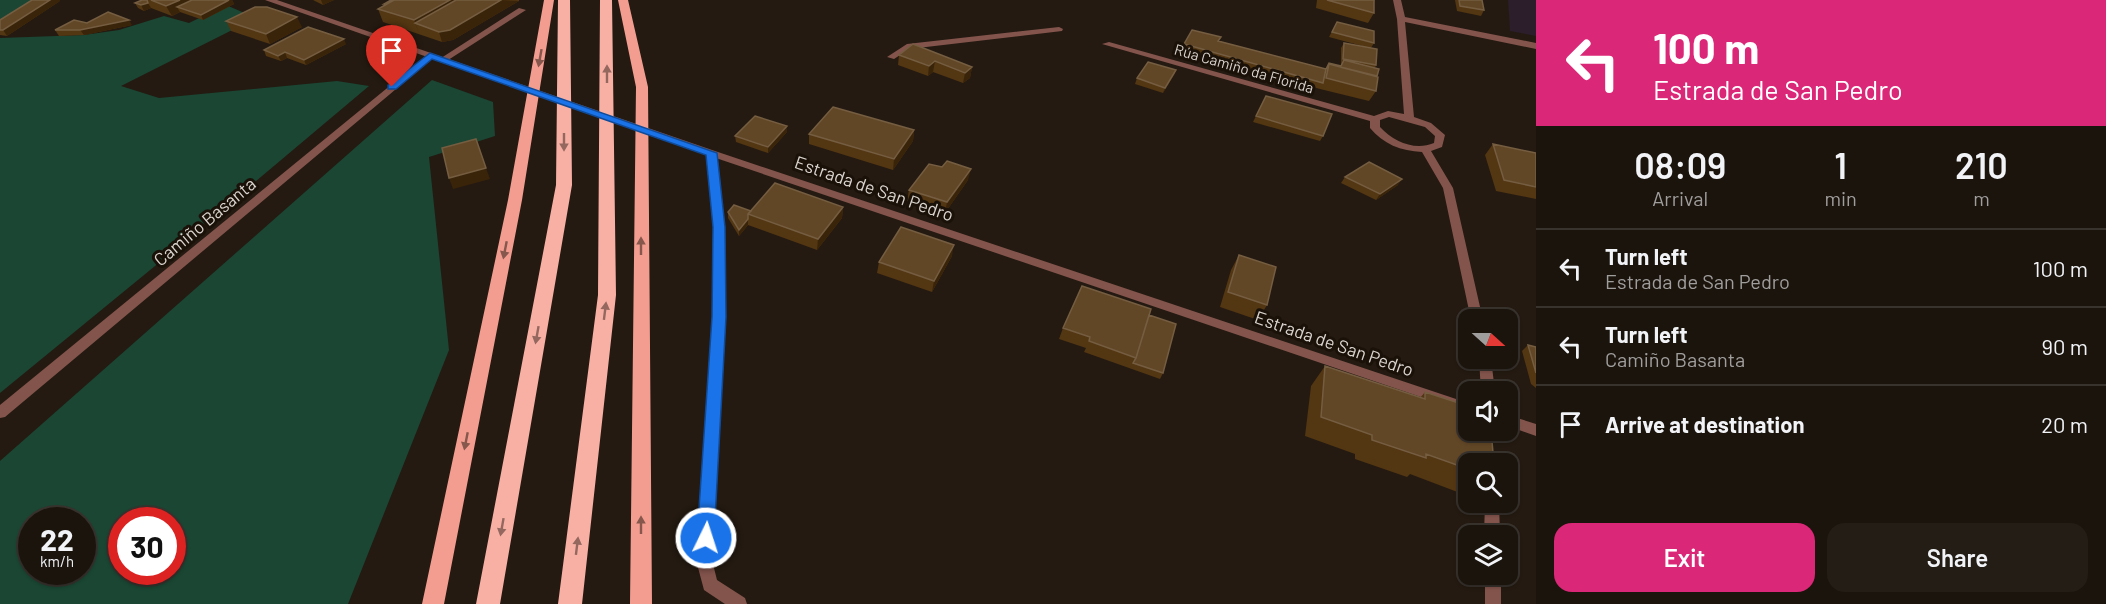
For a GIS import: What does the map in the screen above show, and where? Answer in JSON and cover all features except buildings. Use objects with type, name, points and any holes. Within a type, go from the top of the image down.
[{"type":"highway","points":[[433,604],[514,200],[549,0]]},
{"type":"highway","points":[[488,604],[564,185],[564,0]]},
{"type":"highway","points":[[570,604],[607,296],[606,0]]},
{"type":"highway","points":[[623,0],[642,87],[641,604]]},
{"type":"street","name":"Estrada de San Pedro","points":[[268,0],[711,153],[1458,405]]},
{"type":"street","points":[[1397,0],[1401,19],[1408,117]]},
{"type":"street","name":"Camiño Basanta","points":[[0,413],[436,58],[522,10]]},
{"type":"street","points":[[1401,19],[1536,46]]},
{"type":"street","points":[[891,57],[907,47],[1059,29]]},
{"type":"street","name":"Rúa Camiño da Florida","points":[[1106,44],[1375,119]]},
{"type":"street","points":[[1388,114],[1408,117],[1428,124],[1440,135],[1439,144],[1425,149],[1405,147],[1386,139],[1375,128],[1375,119],[1388,114]]},
{"type":"street","points":[[1425,149],[1448,188],[1474,309]]},
{"type":"street","points":[[711,153],[719,227],[719,317],[704,560],[710,585],[739,604]]},
{"type":"street","points":[[1518,424],[1536,430]]},
{"type":"street","points":[[1493,585],[1493,604]]},
{"type":"shaded area","points":[[1508,0],[1536,0],[1536,36],[1510,31]]},
{"type":"green space","points":[[0,0],[35,0],[0,21]]},
{"type":"green space","points":[[226,5],[256,18],[121,86],[159,98],[337,81],[369,86],[0,393],[0,38],[84,35],[119,30],[164,16],[189,23]]},
{"type":"green space","points":[[432,80],[493,102],[495,136],[429,157],[449,350],[348,604],[0,604],[0,461]]},
{"type":"route","points":[[392,87],[430,56],[711,153],[719,227],[719,317],[706,538]]}]
